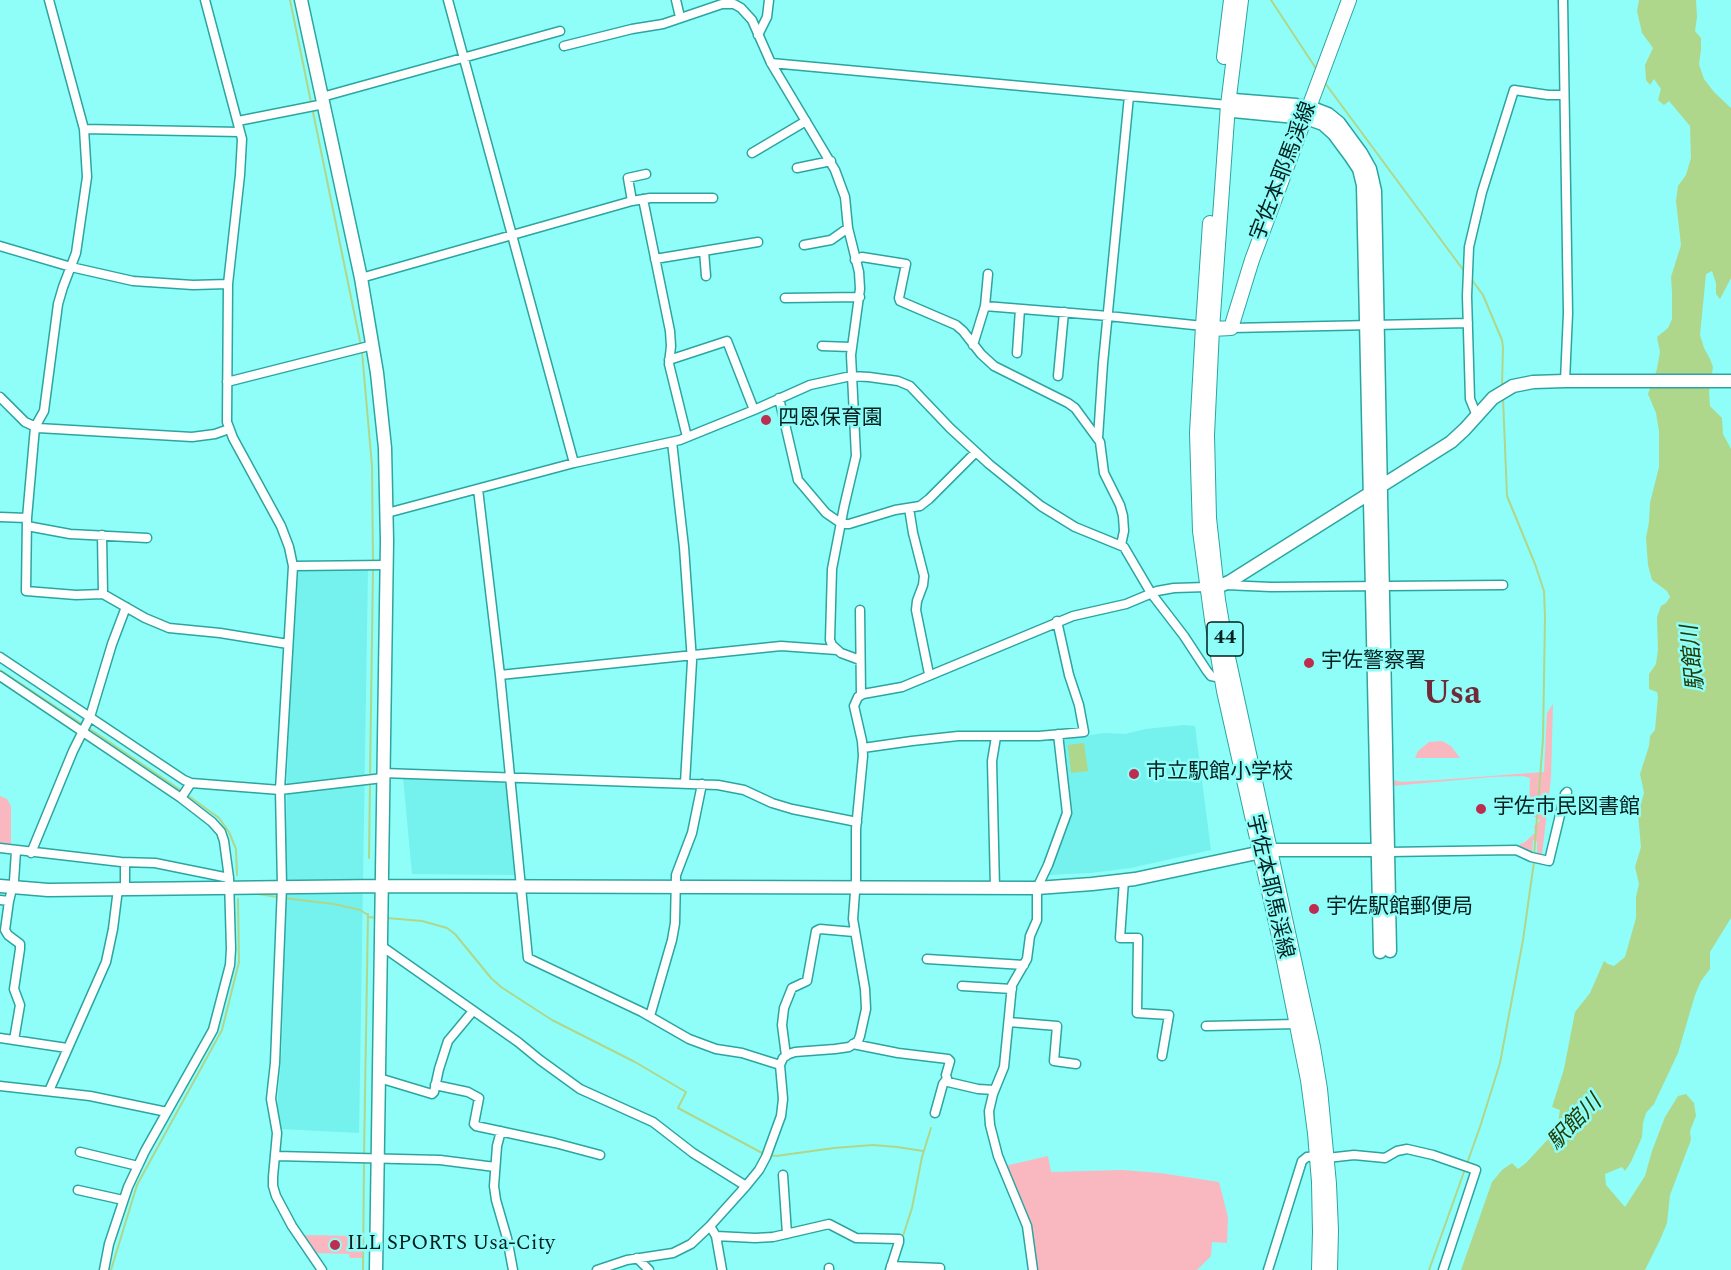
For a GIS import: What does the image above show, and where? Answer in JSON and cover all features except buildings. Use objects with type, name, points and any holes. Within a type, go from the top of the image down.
[{"type":"main road","name":"宇佐本耶馬渓線","points":[[1231,0],[1208,327],[1197,433],[1200,531],[1215,586],[1322,1157],[1330,1218],[1330,1270]]},
{"type":"main road","name":"宇佐本耶馬渓線","points":[[1224,104],[1241,0]]},
{"type":"main road","name":"宇佐本耶馬渓線","points":[[1231,328],[1252,260],[1349,0]]},
{"type":"main road","points":[[1208,327],[1231,328]]},
{"type":"main road","name":"宇佐本耶馬渓線","points":[[1215,586],[1221,678],[1266,851],[1313,1047],[1324,1117],[1319,1270]]},
{"type":"street","points":[[50,0],[84,129],[87,177],[76,252],[60,297],[44,411],[35,427],[27,522],[26,591],[76,595],[103,594],[153,622],[169,628],[220,633],[288,644]]},
{"type":"street","points":[[205,0],[238,121],[242,147],[228,284],[226,412],[229,429],[281,526],[293,566],[280,790],[282,886],[272,1099],[277,1133],[273,1186],[292,1226],[322,1270]]},
{"type":"street","points":[[301,0],[316,103],[361,278],[364,347],[385,448],[387,565],[376,1270]]},
{"type":"street","points":[[448,0],[574,463]]},
{"type":"street","points":[[676,0],[680,17]]},
{"type":"street","points":[[758,35],[767,16],[769,0]]},
{"type":"street","points":[[1563,0],[1567,381]]},
{"type":"street","points":[[564,46],[632,29],[663,24],[709,4],[737,5],[752,20],[771,63],[831,161],[844,191],[848,228],[860,280],[860,297],[851,347],[856,456],[832,569],[830,640],[837,650],[860,660]]},
{"type":"street","points":[[238,121],[316,103],[560,31]]},
{"type":"street","points":[[771,63],[1224,104],[1233,111],[1308,113],[1334,134],[1356,164],[1365,196],[1372,324],[1385,850],[1385,952]]},
{"type":"street","points":[[1477,416],[1470,399],[1467,296],[1469,247],[1482,192],[1514,90],[1548,95],[1564,94]]},
{"type":"street","points":[[1121,545],[1124,531],[1123,516],[1104,473],[1098,438],[1129,96]]},
{"type":"street","points":[[752,153],[806,122]]},
{"type":"street","points":[[84,129],[240,132]]},
{"type":"street","points":[[797,168],[831,161]]},
{"type":"street","points":[[632,201],[628,178],[646,174]]},
{"type":"street","points":[[361,278],[632,201],[713,198]]},
{"type":"street","points":[[643,199],[670,331],[669,360],[687,437]]},
{"type":"street","points":[[804,245],[831,240],[848,228]]},
{"type":"street","points":[[655,259],[758,242]]},
{"type":"street","points":[[0,246],[71,267],[133,281],[193,285],[228,284]]},
{"type":"street","points":[[704,251],[706,276]]},
{"type":"street","points":[[855,260],[862,257],[906,264],[899,300],[956,325],[994,366],[1071,405],[1098,438]]},
{"type":"street","points":[[973,345],[985,306],[988,274]]},
{"type":"street","points":[[785,297],[860,297]]},
{"type":"street","points":[[985,306],[1208,327]]},
{"type":"street","points":[[1017,353],[1020,309]]},
{"type":"street","points":[[1058,376],[1064,312]]},
{"type":"street","points":[[1231,328],[1468,323]]},
{"type":"street","points":[[669,360],[727,341],[754,410]]},
{"type":"street","points":[[822,346],[851,347]]},
{"type":"street","points":[[227,382],[364,347]]},
{"type":"street","points":[[387,513],[574,463],[672,442],[810,385],[851,376],[898,381],[910,386],[976,452],[1041,506],[1075,527],[1121,545],[1129,553],[1151,592],[1207,671],[1211,676],[1221,678]]},
{"type":"street","points":[[1215,586],[1451,442],[1466,429],[1493,398],[1513,386],[1533,381],[1731,381]]},
{"type":"street","points":[[0,397],[26,422],[35,427],[192,437],[215,434],[229,429]]},
{"type":"street","points":[[779,398],[798,480],[826,513],[841,524],[920,506],[976,452]]},
{"type":"street","points":[[672,442],[684,547],[692,655],[685,783]]},
{"type":"street","points":[[478,489],[500,675],[528,958],[650,1016],[683,1036],[709,1046],[780,1065]]},
{"type":"street","points":[[909,508],[924,576],[924,585],[916,610],[929,674]]},
{"type":"street","points":[[0,517],[70,534],[147,538]]},
{"type":"street","points":[[102,535],[103,594]]},
{"type":"street","points":[[293,566],[387,565]]},
{"type":"street","points":[[597,1270],[637,1258],[673,1253],[691,1244],[746,1186],[764,1162],[779,1124],[783,1099],[780,1065],[783,1058],[795,1052],[835,1049],[854,1044],[862,1033],[866,1005],[853,915],[863,748],[854,706],[856,699],[861,695],[897,688],[1078,614],[1126,604],[1151,592],[1174,588],[1503,585]]},
{"type":"street","points":[[31,853],[85,725],[126,607]]},
{"type":"street","points":[[860,609],[861,695]]},
{"type":"street","points":[[863,748],[958,736],[996,737],[1084,732],[1058,621]]},
{"type":"street","points":[[500,675],[781,646],[837,650]]},
{"type":"street","points":[[0,657],[212,822],[221,832],[225,846],[229,883],[231,958],[218,1017],[138,1166],[123,1200],[104,1270]]},
{"type":"street","points":[[0,676],[190,785],[280,790],[383,775],[685,783],[739,788],[792,809],[857,822]]},
{"type":"street","points":[[1033,1270],[1027,1226],[998,1156],[989,1111],[994,1090],[1004,1067],[1012,989],[1028,959],[1030,936],[1037,920],[1037,888],[1067,813],[1058,734]]},
{"type":"street","points":[[995,888],[992,760],[996,737]]},
{"type":"street","points":[[650,1016],[672,940],[676,875],[692,833],[702,784]]},
{"type":"street","points":[[182,797],[190,785]]},
{"type":"street","points":[[0,886],[48,890],[121,889],[229,883],[282,886],[1037,888],[1124,880],[1266,851],[1516,850],[1531,858],[1549,861],[1565,794],[1568,792]]},
{"type":"street","points":[[0,848],[125,863],[155,863],[229,883]]},
{"type":"street","points":[[14,1040],[20,1005],[14,989],[20,944],[5,930],[5,900],[13,888],[16,851]]},
{"type":"street","points":[[49,1091],[106,962],[125,863]]},
{"type":"street","points":[[1124,880],[1120,938],[1138,938],[1137,1012],[1169,1015],[1162,1056]]},
{"type":"street","points":[[786,1056],[782,1025],[784,1008],[792,988],[807,981],[816,931],[820,929],[854,932]]},
{"type":"street","points":[[380,945],[580,1089],[653,1122],[693,1154],[746,1186]]},
{"type":"street","points":[[927,959],[1024,965]]},
{"type":"street","points":[[963,986],[1012,989]]},
{"type":"street","points":[[378,1078],[430,1094],[434,1092],[448,1041],[473,1011]]},
{"type":"street","points":[[1009,1022],[1057,1026],[1054,1061],[1076,1064]]},
{"type":"street","points":[[1206,1026],[1297,1024]]},
{"type":"street","points":[[0,1038],[67,1048]]},
{"type":"street","points":[[854,1044],[892,1052],[948,1059],[950,1061],[946,1080],[935,1113]]},
{"type":"street","points":[[946,1080],[969,1087],[994,1090]]},
{"type":"street","points":[[435,1085],[460,1090],[478,1097],[480,1102],[474,1125],[600,1155]]},
{"type":"street","points":[[0,1086],[90,1096],[167,1112]]},
{"type":"street","points":[[501,1131],[493,1184],[513,1270]]},
{"type":"street","points":[[1268,1270],[1302,1161],[1307,1157],[1354,1155],[1385,1158],[1407,1149],[1476,1170],[1443,1270]]},
{"type":"street","points":[[80,1152],[138,1166]]},
{"type":"street","points":[[276,1156],[440,1160],[495,1167]]},
{"type":"street","points":[[783,1174],[787,1234]]},
{"type":"street","points":[[78,1190],[123,1200]]},
{"type":"street","points":[[716,1236],[765,1238],[826,1223],[856,1238],[897,1238],[899,1242],[890,1268],[940,1268]]},
{"type":"street","points":[[710,1226],[716,1236],[722,1270]]},
{"type":"street","points":[[637,1258],[649,1270]]},
{"type":"shaded area","points":[[368,568],[359,1133],[280,1129],[277,1111],[282,1045],[287,780],[291,667],[298,570]]},
{"type":"shaded area","points":[[1553,704],[1551,778],[1542,854],[1537,853],[1537,841],[1533,840],[1532,852],[1520,848],[1520,844],[1535,833],[1534,826],[1540,820],[1529,814],[1530,778],[1523,776],[1492,777],[1391,786],[1391,780],[1402,782],[1544,772],[1547,713]]},
{"type":"shaded area","name":"市立駅館小学校","points":[[1195,726],[1211,850],[1131,868],[1048,875],[1071,808],[1063,739],[1104,733],[1125,734],[1145,729]]},
{"type":"shaded area","points":[[1442,741],[1451,746],[1460,758],[1415,758],[1418,751],[1429,742]]},
{"type":"shaded area","points":[[403,777],[507,781],[515,875],[412,874]]},
{"type":"shaded area","points":[[0,796],[7,799],[11,806],[11,847],[0,845]]},
{"type":"shaded area","points":[[1048,1156],[1051,1172],[1122,1170],[1219,1182],[1228,1217],[1227,1243],[1212,1242],[1211,1256],[1197,1270],[1035,1270],[1033,1245],[1005,1166]]},
{"type":"shaded area","name":"ILL SPORTS Usa-City","points":[[300,1235],[363,1236],[362,1258],[350,1258],[349,1254],[314,1253]]},
{"type":"water","name":"駅館川","points":[[1639,0],[1696,0],[1695,31],[1701,38],[1699,64],[1704,79],[1731,108],[1731,278],[1720,299],[1716,294],[1716,283],[1712,271],[1706,274],[1700,335],[1713,367],[1709,392],[1710,406],[1722,418],[1723,434],[1731,449],[1731,918],[1710,952],[1710,969],[1695,995],[1678,1053],[1654,1104],[1646,1113],[1642,1137],[1631,1162],[1625,1171],[1622,1167],[1605,1174],[1606,1185],[1625,1207],[1645,1176],[1665,1117],[1678,1096],[1686,1094],[1694,1103],[1696,1116],[1690,1131],[1691,1140],[1670,1195],[1667,1223],[1645,1270],[1461,1270],[1492,1182],[1502,1170],[1512,1163],[1518,1169],[1526,1163],[1551,1136],[1558,1123],[1560,1110],[1552,1107],[1564,1069],[1575,1012],[1590,993],[1604,961],[1614,966],[1625,957],[1636,918],[1636,897],[1639,884],[1635,867],[1641,847],[1638,814],[1644,793],[1640,774],[1650,736],[1655,730],[1658,697],[1657,692],[1649,689],[1649,674],[1656,664],[1658,650],[1657,617],[1661,606],[1670,597],[1667,591],[1652,580],[1648,565],[1646,538],[1650,503],[1659,467],[1659,431],[1656,413],[1648,394],[1660,352],[1657,337],[1668,328],[1672,319],[1671,277],[1681,245],[1676,201],[1678,186],[1686,175],[1691,158],[1690,126],[1669,101],[1664,105],[1658,100],[1661,89],[1654,79],[1650,85],[1646,80],[1645,65],[1653,48],[1642,33],[1637,11]]},
{"type":"water","points":[[1084,743],[1088,771],[1071,773],[1068,745]]},
{"type":"waterway","points":[[290,0],[361,346]]},
{"type":"waterway","points":[[1271,0],[1317,70]]},
{"type":"waterway","points":[[1325,83],[1464,271]]},
{"type":"waterway","points":[[1472,280],[1483,295],[1502,340],[1502,386]]},
{"type":"waterway","points":[[362,352],[372,466],[373,562]]},
{"type":"waterway","points":[[1503,398],[1507,496],[1544,591],[1543,739],[1534,856]]},
{"type":"waterway","points":[[370,777],[373,567]]},
{"type":"waterway","points":[[0,670],[82,724]]},
{"type":"waterway","points":[[87,727],[182,791]]},
{"type":"waterway","points":[[369,858],[370,783]]},
{"type":"waterway","points":[[186,794],[219,818],[229,832],[236,849],[237,875]]},
{"type":"waterway","points":[[1429,1270],[1480,1127],[1500,1063],[1523,940],[1534,862]]},
{"type":"waterway","points":[[251,893],[278,897]]},
{"type":"waterway","points":[[283,898],[334,904],[360,910],[368,915]]},
{"type":"waterway","points":[[111,1270],[137,1185],[222,1030],[239,962],[238,899]]},
{"type":"waterway","points":[[364,1156],[368,914]]},
{"type":"waterway","points":[[368,917],[378,918]]},
{"type":"waterway","points":[[387,918],[422,921],[447,928],[455,934],[501,987],[552,1020],[635,1062],[686,1092],[678,1108],[764,1154],[776,1156],[873,1145],[923,1151]]},
{"type":"waterway","points":[[902,1239],[912,1208],[922,1157],[931,1128]]},
{"type":"waterway","points":[[363,1270],[364,1162]]},
{"type":"place","name":"四恩保育園","points":[[766,420]]},
{"type":"place","name":"宇佐警察署","points":[[1309,663]]},
{"type":"place","name":"市立駅館小学校","points":[[1134,774]]},
{"type":"place","name":"宇佐市民図書館","points":[[1481,809]]},
{"type":"place","name":"宇佐駅館郵便局","points":[[1314,909]]},
{"type":"place","name":"ILL SPORTS Usa-City","points":[[335,1245]]},
{"type":"district","name":"Usa","points":[[1452,697]]}]
